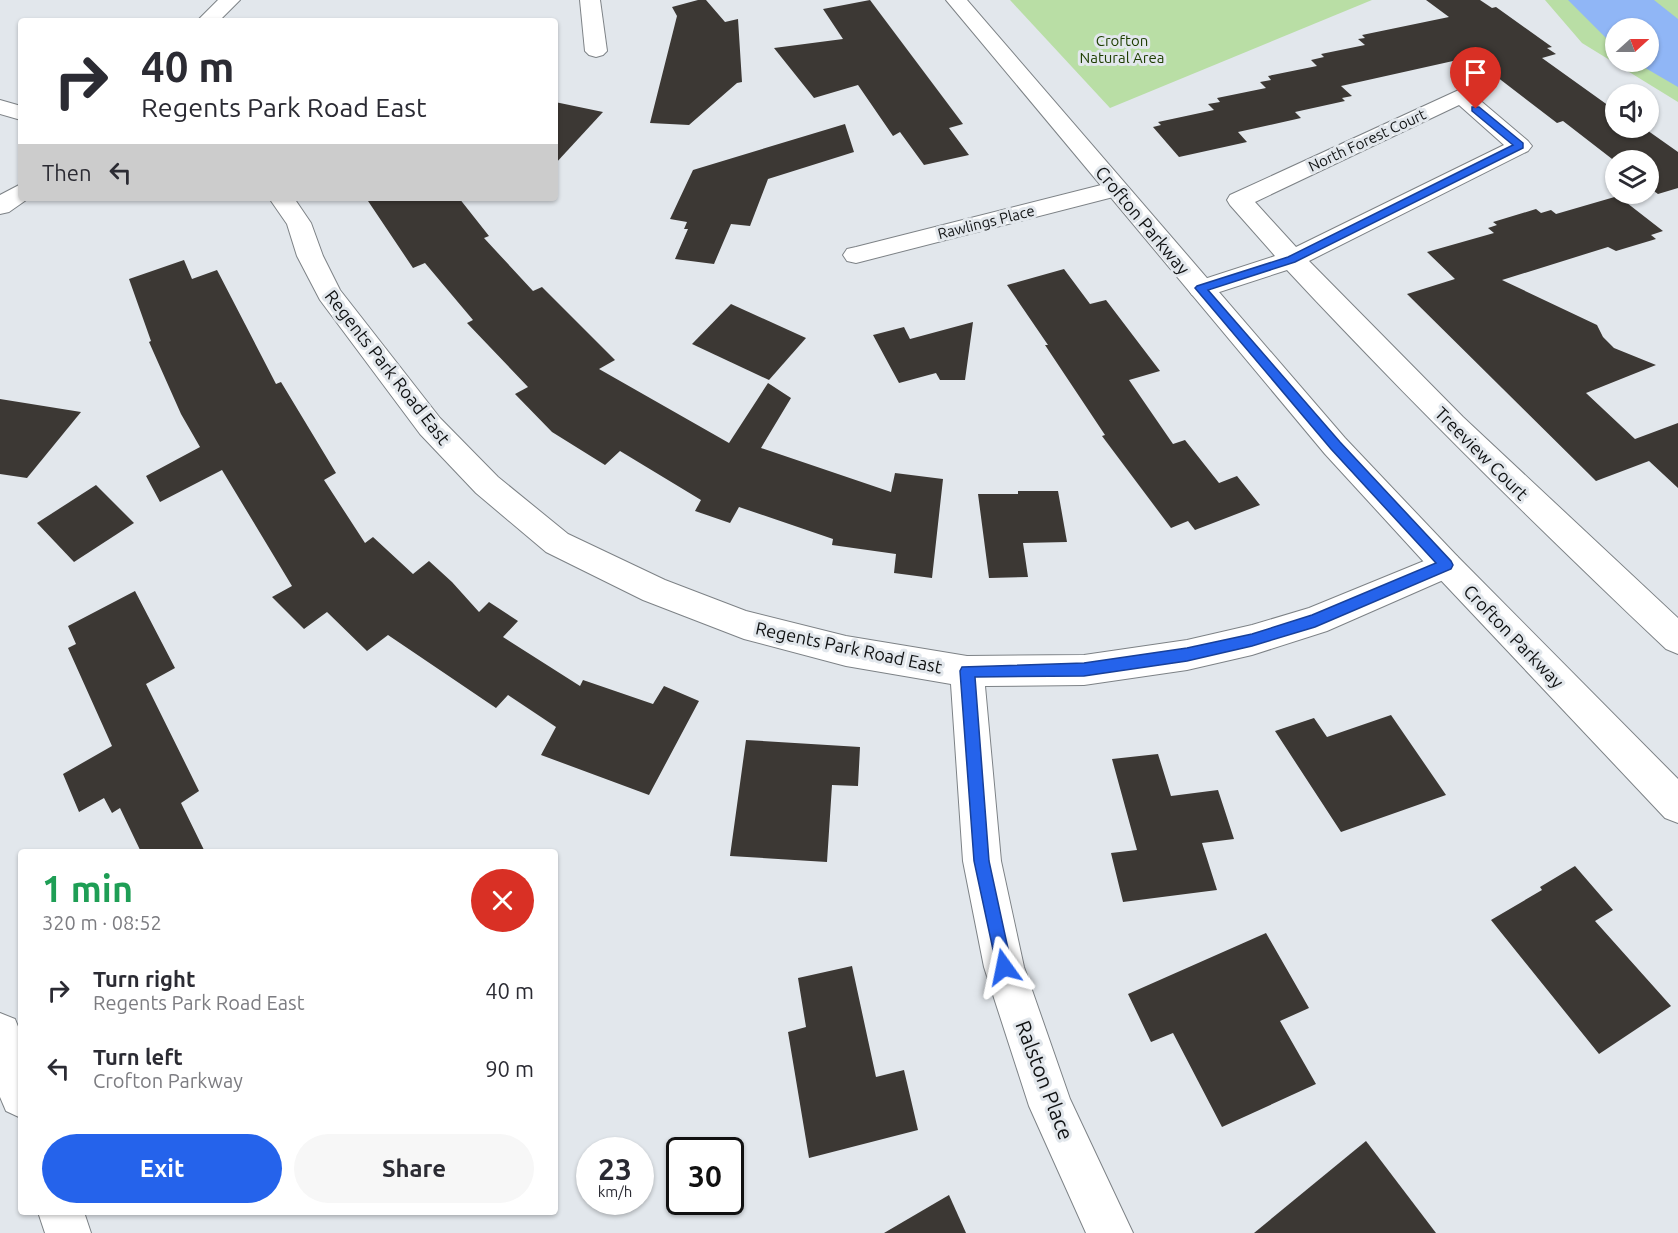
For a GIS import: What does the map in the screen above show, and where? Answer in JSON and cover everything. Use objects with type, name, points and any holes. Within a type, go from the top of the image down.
[{"type":"street","points":[[210,18],[230,0]]},
{"type":"street","points":[[590,0],[596,51]]},
{"type":"street","name":"Crofton Parkway","points":[[956,0],[1335,446],[1446,565],[1678,805]]},
{"type":"street","name":"North Forest Court","points":[[1201,288],[1292,259],[1520,146],[1461,96],[1239,200],[1292,259]]},
{"type":"street","points":[[0,107],[18,112]]},
{"type":"street","name":"Rawlings Place","points":[[856,255],[1117,189]]},
{"type":"street","points":[[0,206],[18,194]]},
{"type":"street","name":"Regents Park Road East","points":[[283,201],[299,223],[310,256],[329,294],[430,426],[486,485],[557,543],[654,590],[744,625],[846,651],[967,671],[1084,669],[1187,655],[1252,640],[1315,621],[1446,565]]},
{"type":"street","name":"Treeview Court","points":[[1292,259],[1493,466],[1678,639]]},
{"type":"street","name":"Ralston Place","points":[[967,671],[982,861],[1004,967],[1051,1106],[1110,1233]]},
{"type":"street","points":[[2,1050],[18,1089]]},
{"type":"street","points":[[62,1215],[68,1233]]},
{"type":"green space","name":"Crofton Natural Area","points":[[1010,0],[1372,0],[1110,108]]},
{"type":"green space","points":[[1545,0],[1678,0],[1678,102],[1659,90],[1659,84],[1649,84],[1629,72],[1659,72],[1659,18],[1605,18],[1605,57],[1582,43]]},
{"type":"water","points":[[1568,0],[1654,0],[1678,19],[1678,87],[1652,72],[1659,72],[1659,18],[1605,18],[1605,37]]},
{"type":"building","points":[[706,0],[725,22],[738,19],[742,82],[737,83],[689,125],[650,123],[677,16],[672,7]]},
{"type":"building","points":[[870,0],[963,124],[949,128],[969,155],[924,165],[900,132],[893,136],[858,85],[814,98],[774,48],[843,39],[823,9]]},
{"type":"building","points":[[1426,0],[1480,0],[1492,8],[1496,7],[1552,47],[1547,48],[1556,54],[1542,58],[1605,103],[1605,138],[1658,138],[1678,152],[1678,188],[1659,194],[1659,150],[1605,150],[1605,153],[1563,121],[1557,123],[1471,57],[1341,86],[1352,96],[1342,98],[1345,101],[1295,112],[1301,118],[1238,132],[1247,142],[1179,157],[1153,127],[1161,125],[1158,122],[1214,110],[1208,104],[1220,102],[1217,98],[1266,88],[1260,82],[1271,80],[1268,76],[1317,66],[1311,60],[1324,57],[1321,54],[1365,45],[1358,39],[1365,38],[1362,35],[1449,17]]},
{"type":"building","points":[[558,103],[603,112],[558,161]]},
{"type":"building","points":[[845,124],[854,152],[768,179],[750,226],[731,224],[714,264],[675,259],[688,229],[684,229],[687,222],[670,219],[693,170]]},
{"type":"building","points":[[1605,200],[1605,204],[1628,204],[1663,231],[1651,235],[1656,239],[1616,251],[1608,247],[1502,280],[1597,325],[1603,337],[1614,348],[1656,365],[1586,393],[1635,439],[1678,423],[1678,488],[1649,461],[1596,481],[1407,294],[1455,279],[1427,252],[1494,233],[1488,228],[1497,225],[1493,222],[1536,209],[1541,213],[1551,210],[1556,214]]},
{"type":"building","points":[[368,201],[461,201],[489,236],[484,238],[533,291],[542,287],[615,360],[599,369],[729,443],[768,383],[791,398],[761,448],[891,492],[895,473],[943,479],[932,578],[894,573],[896,554],[832,545],[833,539],[739,507],[730,523],[695,511],[701,500],[620,451],[605,465],[552,432],[515,394],[528,387],[467,323],[473,320],[425,263],[413,268]]},
{"type":"building","points":[[184,260],[192,279],[217,270],[276,384],[281,382],[336,473],[324,480],[365,543],[373,537],[413,574],[429,561],[479,612],[489,602],[518,621],[503,637],[580,686],[583,680],[653,704],[664,686],[699,701],[649,795],[541,755],[556,727],[508,695],[496,708],[388,635],[367,651],[327,612],[304,629],[272,597],[292,586],[222,470],[160,502],[146,476],[200,447],[181,414],[149,342],[151,341],[129,279]]},
{"type":"building","points":[[1064,269],[1090,304],[1106,300],[1160,371],[1129,380],[1173,444],[1185,440],[1219,483],[1237,476],[1260,505],[1195,530],[1188,521],[1171,528],[1102,436],[1105,435],[1007,285]]},
{"type":"building","points":[[731,304],[806,338],[769,380],[692,344]]},
{"type":"building","points":[[973,322],[965,380],[940,380],[936,373],[899,383],[873,335],[904,327],[910,339]]},
{"type":"building","points":[[0,399],[81,412],[27,478],[0,474]]},
{"type":"building","points":[[96,485],[134,523],[74,562],[37,523]]},
{"type":"building","points":[[1018,491],[1058,491],[1067,542],[1023,543],[1028,577],[989,578],[978,494],[1018,494]]},
{"type":"building","points":[[135,591],[175,668],[146,684],[199,791],[181,803],[204,849],[140,849],[120,808],[112,813],[104,798],[79,812],[63,774],[112,746],[68,648],[76,644],[68,626]]},
{"type":"building","points":[[1391,715],[1446,795],[1341,832],[1275,731],[1314,718],[1327,737]]},
{"type":"building","points":[[746,740],[860,747],[858,786],[832,785],[827,862],[730,856]]},
{"type":"building","points":[[1158,754],[1171,796],[1218,790],[1234,839],[1202,843],[1217,890],[1123,902],[1111,853],[1137,850],[1112,759]]},
{"type":"building","points":[[1575,866],[1613,910],[1595,921],[1671,1006],[1599,1054],[1491,920],[1542,890],[1540,887]]},
{"type":"building","points":[[1266,933],[1309,1008],[1280,1021],[1316,1084],[1222,1127],[1173,1033],[1151,1042],[1128,994]]},
{"type":"building","points":[[852,966],[876,1077],[904,1070],[918,1130],[809,1158],[788,1032],[806,1027],[798,978]]},
{"type":"building","points":[[1366,1141],[1436,1233],[1254,1233]]},
{"type":"building","points":[[949,1195],[966,1233],[884,1233]]},
{"type":"route","points":[[1004,967],[982,861],[967,671],[1084,669],[1187,655],[1252,640],[1315,621],[1446,565],[1335,446],[1201,288],[1292,259],[1520,146],[1476,109]]}]
